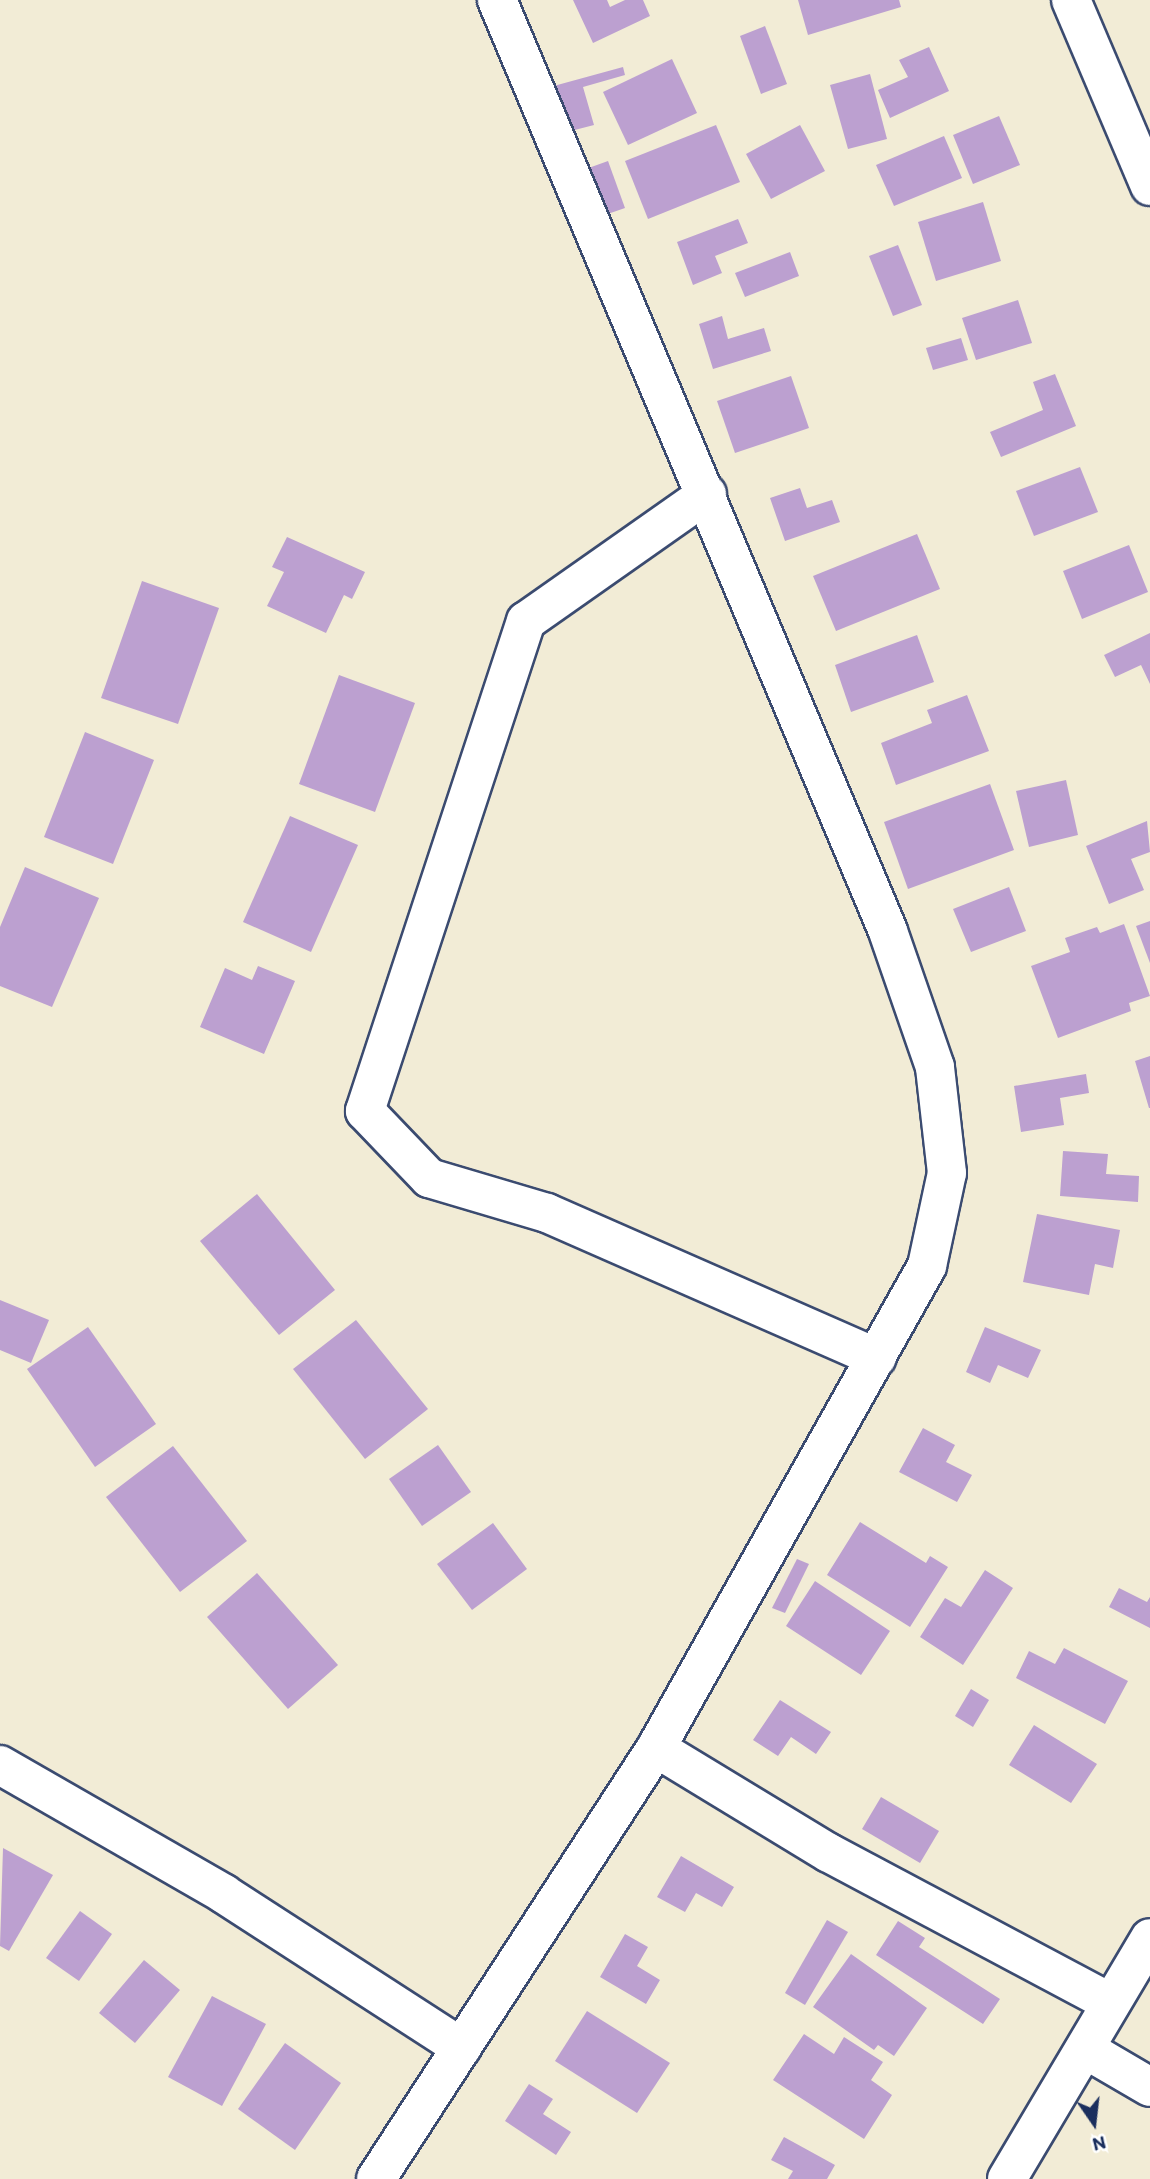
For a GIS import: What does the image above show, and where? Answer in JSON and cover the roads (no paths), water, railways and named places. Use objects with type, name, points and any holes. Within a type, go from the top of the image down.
[{"type":"street","points":[[376,2179],[656,1748],[927,1266],[947,1173],[935,1067],[836,799],[497,0]]},
{"type":"street","points":[[1071,0],[1150,186]]},
{"type":"street","points":[[707,494],[526,621],[365,1111],[429,1178],[547,1213],[877,1358]]},
{"type":"street","points":[[656,1748],[829,1853],[1111,2003]]},
{"type":"street","points":[[0,1765],[224,1894],[462,2048]]},
{"type":"street","points":[[1007,2179],[1150,1938]]},
{"type":"street","points":[[1085,2049],[1150,2087]]}]
